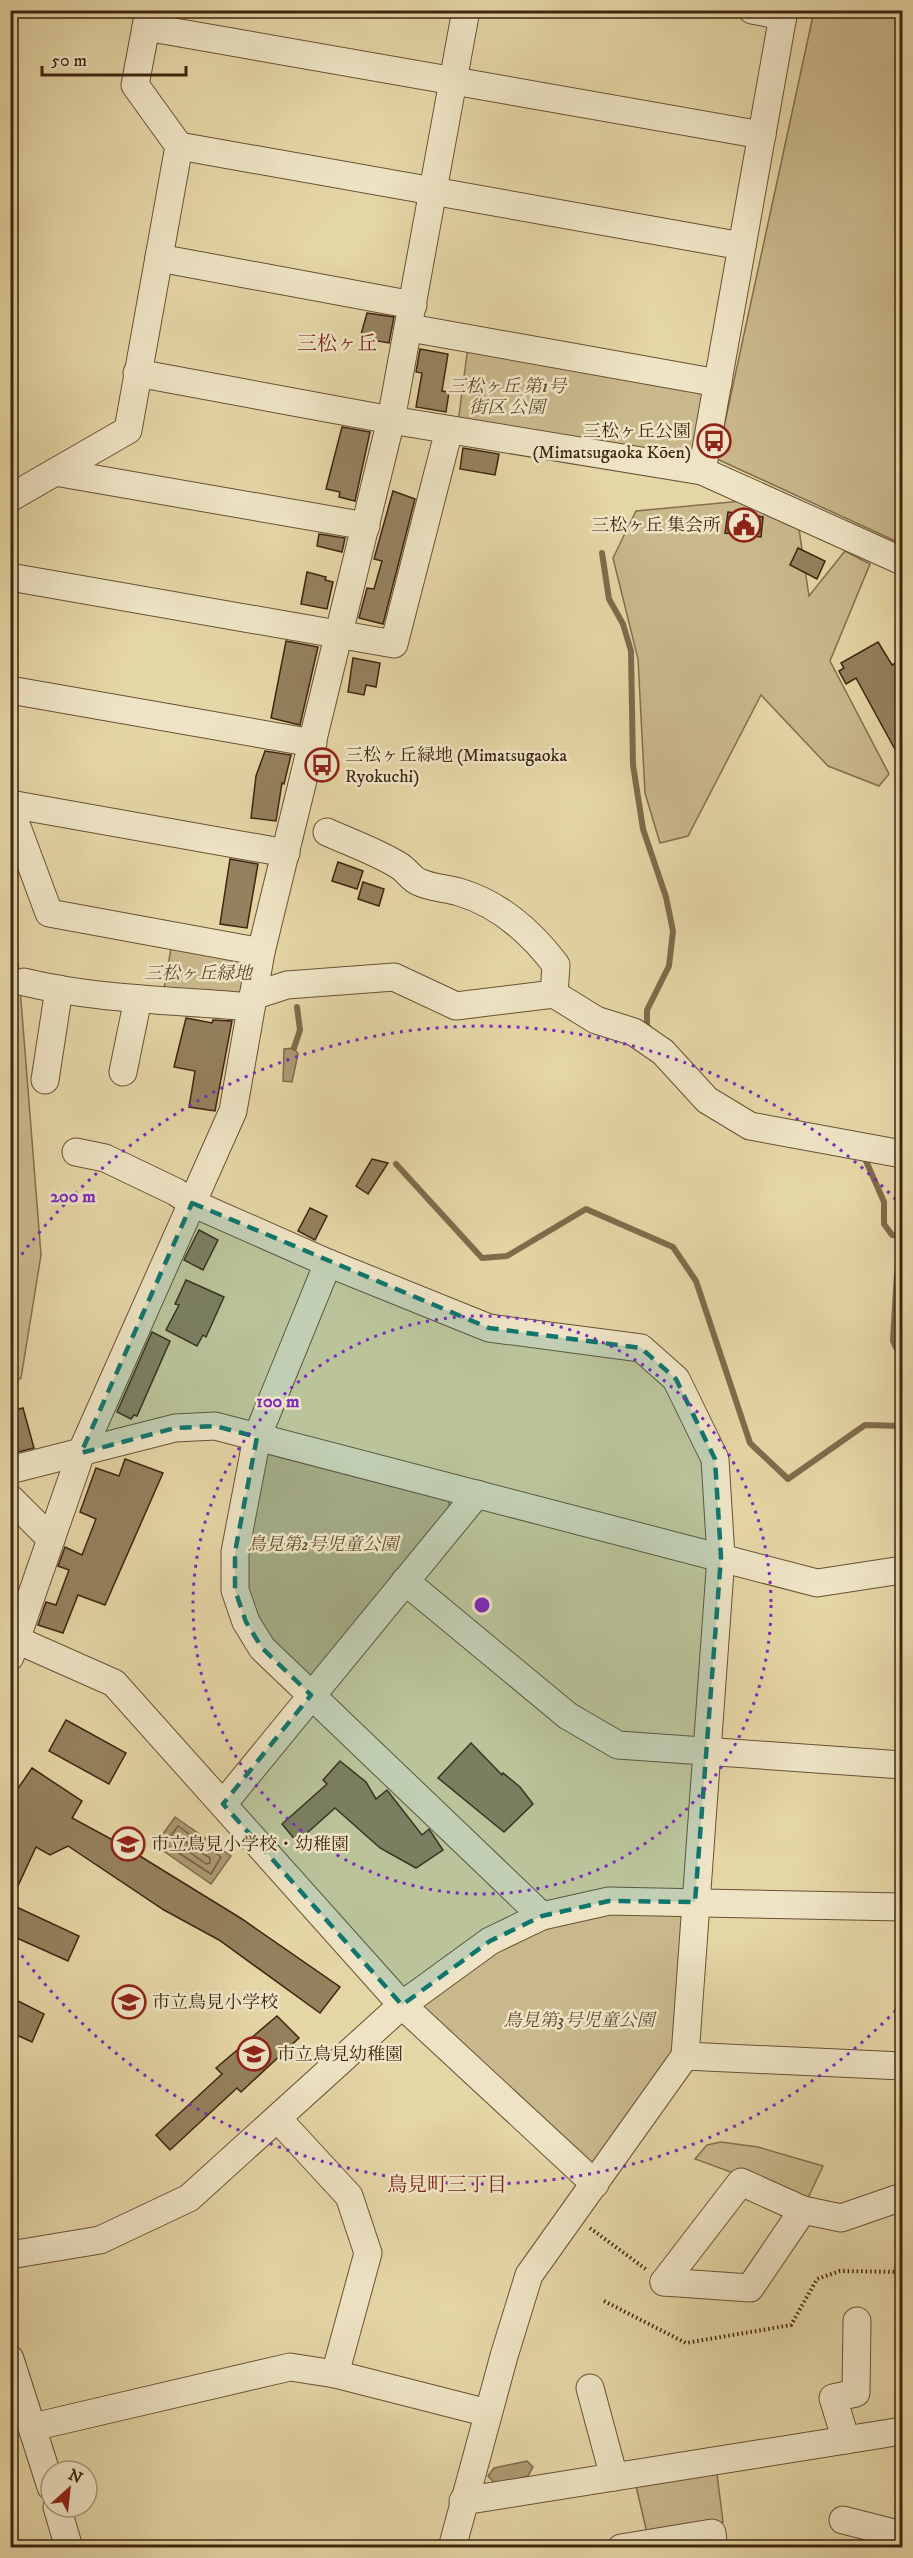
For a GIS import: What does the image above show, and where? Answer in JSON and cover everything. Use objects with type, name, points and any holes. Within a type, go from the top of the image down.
[{"type":"street","points":[[466,10],[392,420],[261,952],[232,1111],[81,1453],[14,1648],[114,1683],[402,2005],[595,2184]]},
{"type":"street","points":[[702,471],[784,13],[752,10]]},
{"type":"street","points":[[742,246],[179,146],[135,85],[148,19],[454,81],[762,135]]},
{"type":"street","points":[[10,498],[128,430],[179,146]]},
{"type":"street","points":[[159,258],[718,383]]},
{"type":"street","points":[[137,373],[449,430],[702,471],[903,561]]},
{"type":"street","points":[[10,577],[394,644],[449,430]]},
{"type":"street","points":[[55,472],[366,526]]},
{"type":"street","points":[[10,690],[313,743]]},
{"type":"street","points":[[261,952],[49,913],[10,806],[286,853]]},
{"type":"street","points":[[327,832],[379,854],[402,867],[418,882],[460,892],[484,901],[512,920],[534,937],[556,965],[554,994]]},
{"type":"street","points":[[24,982],[138,999],[252,1002],[287,985],[394,977],[456,1006],[554,994],[596,1020],[634,1032],[663,1052],[707,1100],[750,1126],[903,1154]]},
{"type":"street","points":[[45,1080],[59,989]]},
{"type":"street","points":[[123,1072],[138,999]]},
{"type":"street","points":[[76,1152],[105,1158],[176,1192],[192,1203],[328,1263],[489,1328],[641,1348],[676,1379],[715,1459],[721,1557],[685,2056],[529,2275],[463,2501],[452,2547]]},
{"type":"street","points":[[328,1263],[257,1437],[235,1552],[235,1590],[246,1622],[262,1648],[542,1916]]},
{"type":"street","points":[[10,1470],[175,1428],[215,1426],[817,1583],[903,1570]]},
{"type":"street","points":[[223,1804],[477,1494]]},
{"type":"street","points":[[10,1498],[51,1539]]},
{"type":"street","points":[[405,1581],[568,1716],[618,1745],[903,1765]]},
{"type":"street","points":[[10,2255],[99,2241],[189,2198],[402,2005],[490,1941],[542,1916],[609,1901],[903,1906]]},
{"type":"street","points":[[685,2056],[903,2066]]},
{"type":"street","points":[[278,2119],[349,2196],[368,2253],[335,2374]]},
{"type":"street","points":[[664,2282],[741,2182],[803,2210],[841,2218],[903,2197]]},
{"type":"street","points":[[664,2282],[750,2288],[803,2210]]},
{"type":"street","points":[[846,2440],[834,2398],[856,2393],[857,2321]]},
{"type":"street","points":[[10,2359],[43,2459]]},
{"type":"street","points":[[33,2427],[290,2367],[335,2374],[488,2413]]},
{"type":"street","points":[[590,2388],[614,2477]]},
{"type":"street","points":[[463,2501],[903,2431]]},
{"type":"street","points":[[61,2519],[69,2547]]},
{"type":"street","points":[[843,2520],[898,2533]]},
{"type":"street","points":[[621,2547],[712,2533],[714,2547]]},
{"type":"path","points":[[572,2216],[664,2282]]},
{"type":"highlighted area","points":[[192,1203],[489,1328],[641,1348],[676,1379],[715,1459],[721,1557],[695,1902],[609,1901],[542,1916],[490,1941],[402,2005],[223,1804],[311,1695],[262,1648],[246,1622],[235,1590],[235,1552],[257,1437],[215,1426],[175,1428],[81,1453]]},
{"type":"green space","points":[[814,11],[902,11],[902,544],[717,459]]},
{"type":"green space","name":"三松ヶ丘 第1号 街区 公園","points":[[468,346],[705,393],[696,457],[457,431]]},
{"type":"green space","points":[[742,501],[799,529],[809,596],[845,551],[870,564],[830,661],[889,774],[879,786],[828,766],[761,695],[688,836],[660,843],[645,793],[638,659],[613,558],[636,511]]},
{"type":"green space","name":"三松ヶ丘緑地","points":[[172,943],[246,963],[241,1001],[163,994]]},
{"type":"green space","points":[[10,947],[18,962],[41,1255],[21,1378],[11,1384]]},
{"type":"green space","name":"鳥見第2号児童公園","points":[[269,1452],[448,1499],[450,1507],[315,1676],[306,1677],[255,1620],[243,1581],[262,1457]]},
{"type":"green space","name":"鳥見第3号児童公園","points":[[619,1912],[679,1914],[684,1921],[676,2050],[591,2167],[423,2012],[423,2003],[476,1958],[547,1925]]},
{"type":"green space","points":[[721,2142],[758,2147],[823,2166],[807,2200],[695,2159],[707,2145]]},
{"type":"green space","points":[[717,2474],[723,2522],[647,2533],[636,2486]]},
{"type":"water","points":[[294,1048],[298,1054],[292,1082],[283,1081],[284,1049]]},
{"type":"water","points":[[175,1817],[231,1856],[211,1884],[155,1845]]},
{"type":"water","points":[[527,2461],[533,2467],[528,2476],[496,2485],[488,2476],[494,2468]]},
{"type":"building","points":[[367,313],[394,317],[389,343],[360,338]]},
{"type":"building","points":[[420,349],[448,354],[442,391],[449,392],[446,412],[416,407],[422,373],[416,372]]},
{"type":"building","points":[[342,427],[370,432],[355,501],[339,497],[340,492],[326,489]]},
{"type":"building","points":[[463,448],[499,454],[495,475],[460,469]]},
{"type":"building","points":[[393,491],[415,499],[383,624],[359,618],[367,588],[374,589],[382,561],[374,559]]},
{"type":"building","name":"三松ヶ丘 集会所","points":[[728,512],[763,517],[761,537],[725,533]]},
{"type":"building","points":[[319,534],[345,538],[342,552],[317,546]]},
{"type":"building","points":[[798,548],[825,561],[817,579],[790,565]]},
{"type":"building","points":[[307,572],[326,577],[325,580],[333,582],[327,609],[301,604]]},
{"type":"building","points":[[286,641],[318,647],[300,725],[271,718]]},
{"type":"building","points":[[878,642],[892,665],[903,659],[903,764],[856,678],[846,684],[839,671],[844,668],[841,663]]},
{"type":"building","points":[[353,658],[380,663],[376,687],[366,685],[364,695],[348,692]]},
{"type":"building","points":[[265,751],[291,755],[284,784],[282,783],[276,821],[251,818],[256,776]]},
{"type":"building","points":[[230,859],[258,864],[247,928],[220,924]]},
{"type":"building","points":[[338,862],[363,871],[357,889],[332,881]]},
{"type":"building","points":[[363,882],[384,889],[379,906],[358,899]]},
{"type":"building","points":[[186,1018],[212,1023],[213,1020],[232,1021],[215,1111],[189,1107],[195,1071],[174,1067]]},
{"type":"building","points":[[372,1159],[388,1163],[368,1194],[356,1186]]},
{"type":"building","points":[[310,1208],[327,1216],[315,1240],[298,1231]]},
{"type":"building","points":[[199,1230],[218,1240],[203,1270],[184,1260]]},
{"type":"building","points":[[186,1280],[224,1297],[206,1337],[203,1335],[197,1346],[166,1330],[179,1305],[175,1304]]},
{"type":"building","points":[[152,1332],[170,1341],[137,1416],[134,1415],[131,1419],[117,1412]]},
{"type":"building","points":[[23,1408],[34,1448],[10,1454],[10,1411]]},
{"type":"building","points":[[125,1459],[163,1473],[105,1605],[78,1595],[63,1633],[38,1625],[46,1602],[56,1605],[69,1570],[58,1566],[65,1547],[82,1555],[96,1519],[80,1512],[96,1468],[119,1476]]},
{"type":"building","points":[[66,1720],[126,1753],[109,1784],[49,1751]]},
{"type":"building","points":[[471,1743],[502,1775],[503,1773],[520,1787],[533,1804],[504,1832],[438,1778]]},
{"type":"building","points":[[340,1761],[366,1782],[376,1799],[387,1790],[422,1835],[429,1829],[443,1850],[416,1868],[380,1848],[335,1808],[297,1842],[282,1824],[327,1784],[323,1780]]},
{"type":"building","points":[[32,1768],[82,1801],[72,1818],[122,1845],[242,1919],[340,1987],[320,2013],[219,1940],[164,1910],[68,1846],[50,1855],[36,1847],[10,1903],[10,1800]]},
{"type":"building","points":[[10,1904],[79,1936],[68,1961],[10,1935]]},
{"type":"building","points":[[10,1997],[44,2014],[32,2042],[10,2032]]},
{"type":"building","points":[[277,2016],[299,2038],[241,2092],[237,2088],[170,2150],[156,2135],[222,2074],[216,2068]]},
{"type":"waterway","points":[[602,553],[609,599],[623,624],[631,651],[633,765],[643,829],[666,897],[673,931],[669,966],[647,1010],[647,1026],[651,1030]]},
{"type":"waterway","points":[[294,1048],[300,1030],[297,1007]]},
{"type":"waterway","points":[[863,1154],[884,1202],[884,1224],[892,1235],[902,1236]]},
{"type":"waterway","points":[[396,1164],[482,1258],[507,1256],[586,1209],[673,1247],[696,1281],[750,1443],[788,1479],[865,1425],[902,1426]]},
{"type":"waterway","points":[[902,1266],[897,1273],[893,1341],[902,1360]]},
{"type":"place","name":"三松ヶ丘公園 (Mimatsugaoka Kōen)","points":[[714,441]]},
{"type":"place","name":"三松ヶ丘 集会所","points":[[744,525]]},
{"type":"place","name":"三松ヶ丘緑地 (Mimatsugaoka Ryokuchi)","points":[[322,765]]},
{"type":"place","name":"市立鳥見小学校・幼稚園","points":[[128,1844]]},
{"type":"place","name":"市立鳥見小学校","points":[[129,2002]]},
{"type":"place","name":"市立鳥見幼稚園","points":[[254,2054]]},
{"type":"district","name":"三松ヶ丘","points":[[337,343]]},
{"type":"district","name":"鳥見町三丁目","points":[[447,2184]]}]
